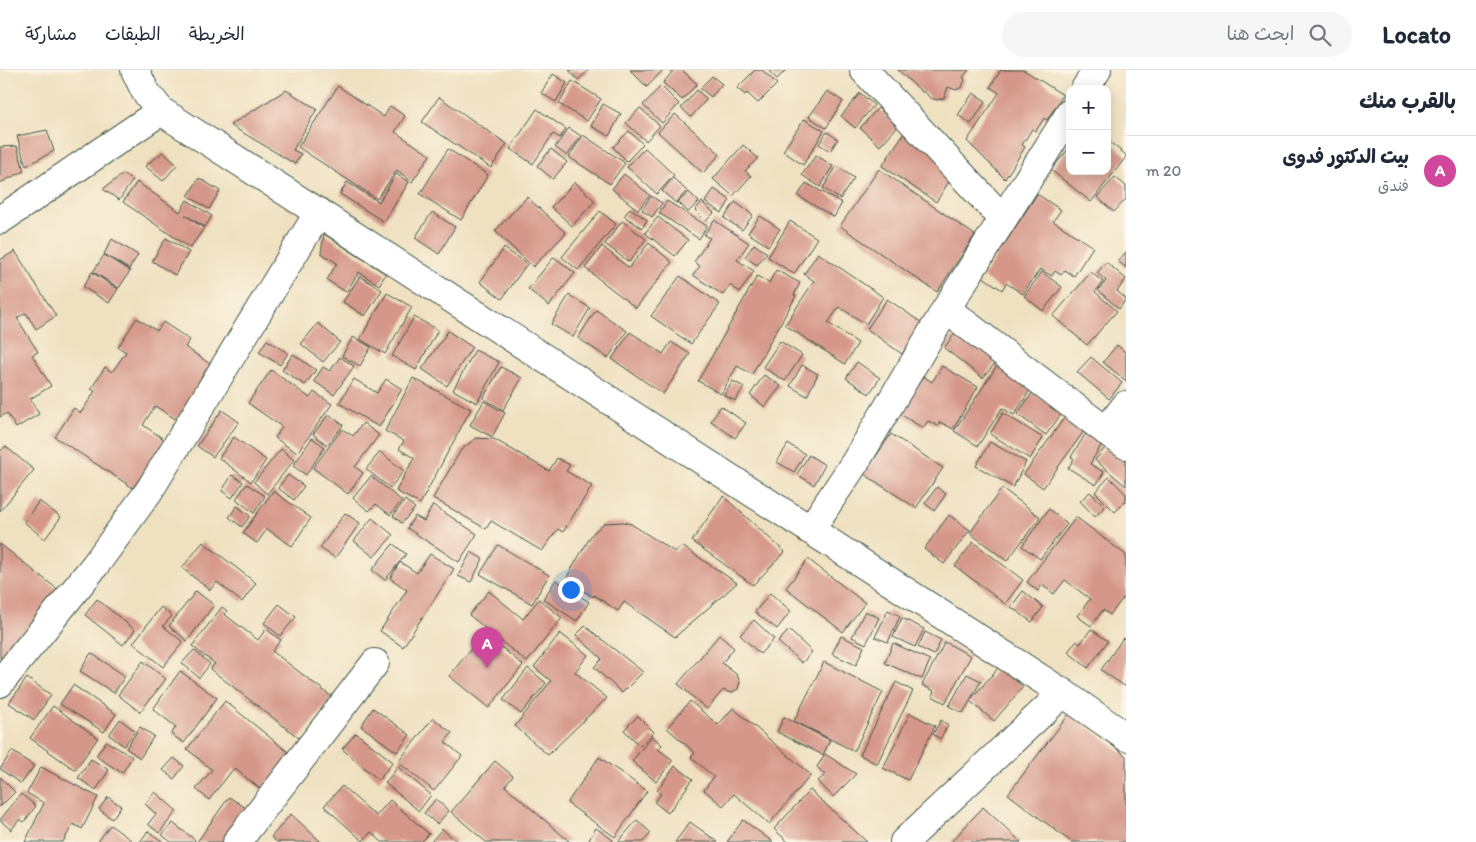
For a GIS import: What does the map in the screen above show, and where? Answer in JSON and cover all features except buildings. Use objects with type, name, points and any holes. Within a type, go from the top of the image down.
[{"type":"street","points":[[135,70],[145,91],[161,111],[1063,693],[1126,737]]},
{"type":"street","points":[[864,70],[1002,218]]},
{"type":"street","points":[[1088,85],[1097,70]]},
{"type":"street","points":[[0,220],[161,111]]},
{"type":"street","points":[[810,530],[856,461],[946,309],[1066,119]]},
{"type":"street","points":[[0,683],[96,564],[149,491],[319,212]]},
{"type":"street","points":[[946,309],[1116,438],[1126,405]]},
{"type":"street","points":[[237,842],[375,663]]},
{"type":"street","points":[[904,842],[1063,693]]},
{"type":"place","name":"بيت الدكتور فدوى","points":[[487,668]]}]
